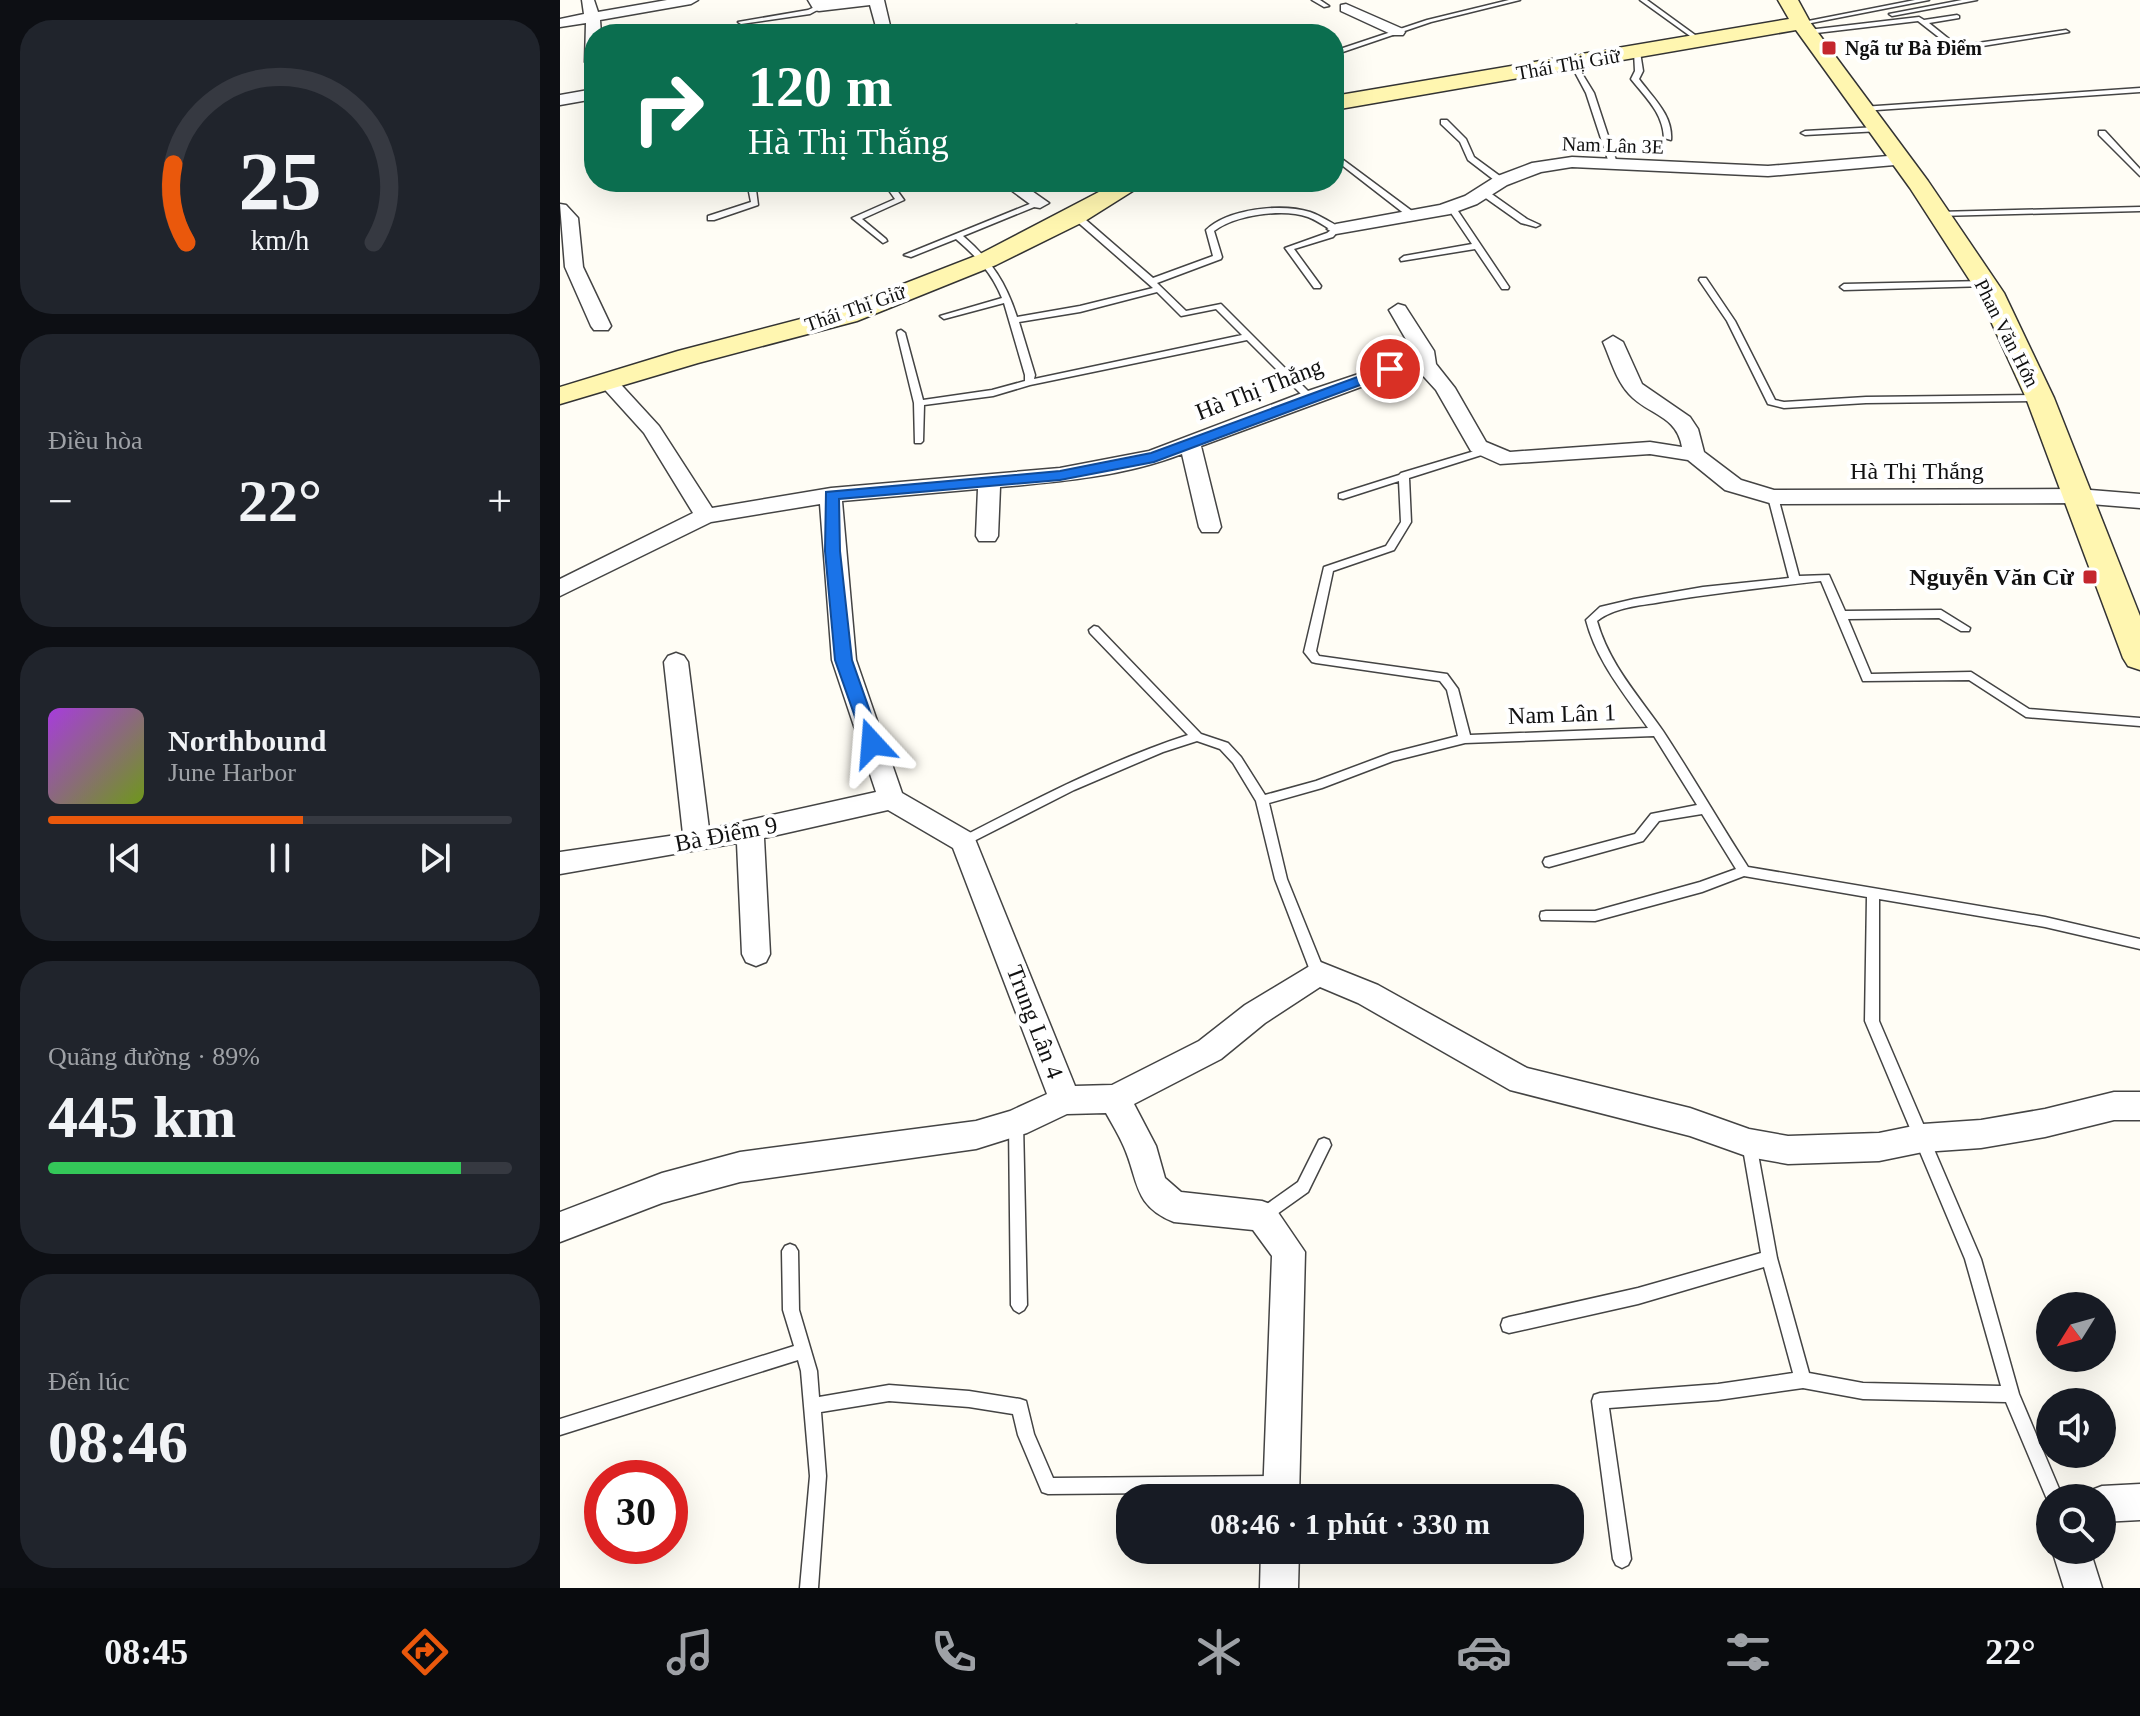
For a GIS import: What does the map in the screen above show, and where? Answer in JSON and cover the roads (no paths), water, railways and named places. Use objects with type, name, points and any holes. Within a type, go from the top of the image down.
[{"type":"street","points":[[588,0],[592,24]]},
{"type":"street","points":[[560,23],[691,0]]},
{"type":"street","points":[[817,3],[877,0],[883,24]]},
{"type":"street","name":"Phan Văn Hớn","points":[[1788,0],[1810,27],[1862,109],[1985,284],[2040,398],[2138,650]]},
{"type":"street","points":[[1346,8],[1398,32]]},
{"type":"street","name":"Thái Thị Giữ","points":[[1344,101],[1699,40],[1810,27]]},
{"type":"street","points":[[560,100],[584,96]]},
{"type":"street","name":"Nam Lân 3E","points":[[1336,229],[1451,207],[1501,181],[1538,167],[1572,162],[1768,171],[1900,160]]},
{"type":"street","points":[[1023,192],[1040,203]]},
{"type":"street","name":"Thái Thị Giữ","points":[[560,396],[848,315],[987,260],[1118,192]]},
{"type":"street","points":[[560,209],[569,218],[567,271],[601,326]]},
{"type":"street","points":[[1398,310],[1424,351],[1426,365],[1445,388],[1478,446],[1488,450]]},
{"type":"street","points":[[1613,342],[1636,391],[1677,415],[1691,431],[1694,455]]},
{"type":"street","name":"Hà Thị Thắng","points":[[560,588],[706,516],[831,495],[1060,475],[1154,457],[1309,397],[1417,360],[1426,365]]},
{"type":"street","points":[[607,381],[652,430],[706,516]]},
{"type":"street","points":[[1190,443],[1210,527]]},
{"type":"street","name":"Hà Thị Thắng","points":[[1488,450],[1507,459],[1650,448],[1694,455],[1733,485],[1773,497],[2078,496],[2140,501]]},
{"type":"street","points":[[987,536],[989,481]]},
{"type":"street","points":[[831,495],[833,551],[844,660],[891,799],[964,841]]},
{"type":"street","points":[[676,662],[697,842]]},
{"type":"street","name":"Bà Điểm 9","points":[[560,863],[697,842],[891,799]]},
{"type":"street","points":[[750,830],[756,954]]},
{"type":"street","name":"Trung Lân 4","points":[[964,841],[1065,1100],[1115,1099]]},
{"type":"street","points":[[1281,1484],[1289,1252],[1262,1216],[1174,1207],[1151,1187],[1140,1146],[1115,1099],[1210,1050],[1255,1014],[1318,973],[1368,994],[1448,1036],[1521,1080],[1690,1122],[1749,1143],[1788,1150],[1879,1147],[1923,1138],[1981,1134],[2114,1106],[2140,1106]]},
{"type":"street","points":[[560,1227],[662,1188],[740,1167],[976,1135],[1016,1123],[1065,1100]]},
{"type":"street","points":[[2116,1503],[2140,1502]]},
{"type":"street","points":[[1279,1588],[1280,1564]]},
{"type":"street","points":[[2075,1564],[2083,1588]]},
{"type":"lane","points":[[1315,0],[1326,6]]},
{"type":"lane","points":[[1344,50],[1429,21],[1517,0]]},
{"type":"lane","points":[[1643,0],[1699,40]]},
{"type":"lane","points":[[1810,27],[1926,0]]},
{"type":"lane","points":[[1810,27],[1974,0]]},
{"type":"lane","points":[[741,22],[810,12],[817,3]]},
{"type":"lane","points":[[1923,22],[1957,17]]},
{"type":"lane","points":[[1810,27],[1919,19],[1952,45],[1964,47],[2066,32]]},
{"type":"lane","points":[[1637,52],[1639,71],[1635,79],[1663,113],[1669,127],[1668,138]]},
{"type":"lane","points":[[1573,63],[1590,93],[1613,163]]},
{"type":"lane","points":[[1862,109],[2140,90]]},
{"type":"lane","points":[[1444,122],[1463,141],[1471,158],[1501,181]]},
{"type":"lane","points":[[1805,133],[1877,129]]},
{"type":"lane","points":[[2102,133],[2140,174]]},
{"type":"lane","points":[[1344,163],[1413,216]]},
{"type":"lane","points":[[711,218],[755,203],[753,192]]},
{"type":"lane","points":[[883,241],[856,218],[900,200],[894,192]]},
{"type":"lane","points":[[1483,192],[1524,221],[1536,225]]},
{"type":"lane","points":[[908,255],[1040,203]]},
{"type":"lane","points":[[1451,207],[1505,287]]},
{"type":"lane","points":[[1938,214],[2140,209]]},
{"type":"lane","points":[[1151,282],[1218,257],[1210,230],[1219,222],[1257,214],[1305,213],[1336,229]]},
{"type":"lane","points":[[1076,216],[1184,314],[1218,306],[1309,397]]},
{"type":"lane","name":"Nam Lân 3E","points":[[1317,286],[1289,248],[1330,235],[1336,229]]},
{"type":"lane","points":[[958,236],[987,260],[1008,299],[1030,375],[1029,383]]},
{"type":"lane","points":[[1404,259],[1477,246]]},
{"type":"lane","points":[[1703,280],[1731,321],[1771,402],[1784,405],[1866,400],[2040,398]]},
{"type":"lane","points":[[1844,287],[1985,284]]},
{"type":"lane","points":[[1014,320],[1080,309],[1159,289]]},
{"type":"lane","points":[[944,316],[1008,299]]},
{"type":"lane","points":[[901,333],[919,403],[918,441]]},
{"type":"lane","points":[[919,403],[993,393],[1247,337]]},
{"type":"lane","points":[[1343,496],[1488,450]]},
{"type":"lane","points":[[1404,475],[1406,522],[1390,548],[1328,569],[1310,652],[1316,659],[1443,677],[1452,689],[1465,739]]},
{"type":"lane","points":[[1773,497],[1795,580]]},
{"type":"lane","points":[[1744,871],[1657,732],[1614,674],[1594,636],[1591,620],[1604,610],[1703,591],[1825,577],[1867,678],[1971,676],[2026,713],[2140,722]]},
{"type":"lane","points":[[1842,615],[1941,614],[1965,628]]},
{"type":"lane","points":[[1094,630],[1197,737],[1224,746],[1237,760],[1262,800],[1281,879],[1318,973]]},
{"type":"lane","name":"Nam Lân 1","points":[[1262,800],[1318,785],[1391,757],[1465,739],[1657,732]]},
{"type":"lane","points":[[964,841],[1070,787],[1159,749],[1197,737]]},
{"type":"lane","points":[[1549,862],[1639,838],[1655,817],[1704,809]]},
{"type":"lane","points":[[1546,916],[1595,916],[1702,887],[1744,871],[2045,922],[2140,944]]},
{"type":"lane","points":[[1873,893],[1872,1021],[1973,1259],[2011,1394],[2049,1484]]},
{"type":"lane","points":[[1016,1123],[1019,1305]]},
{"type":"lane","points":[[1749,1143],[1769,1258],[1803,1380]]},
{"type":"lane","points":[[1262,1216],[1303,1187],[1324,1145]]},
{"type":"lane","points":[[790,1251],[791,1310],[809,1371],[818,1476],[809,1588]]},
{"type":"lane","points":[[1509,1325],[1638,1296],[1769,1258]]},
{"type":"lane","points":[[560,1427],[803,1351]]},
{"type":"lane","points":[[1622,1559],[1600,1401],[1718,1392],[1803,1380],[1863,1391],[2011,1394]]},
{"type":"lane","points":[[811,1406],[889,1393],[969,1399],[1020,1407],[1026,1435],[1048,1486],[1116,1487]]},
{"type":"place","name":"Ngã tư Bà Điểm","points":[[1829,48]]},
{"type":"place","name":"Nguyễn Văn Cừ","points":[[2090,577]]}]
